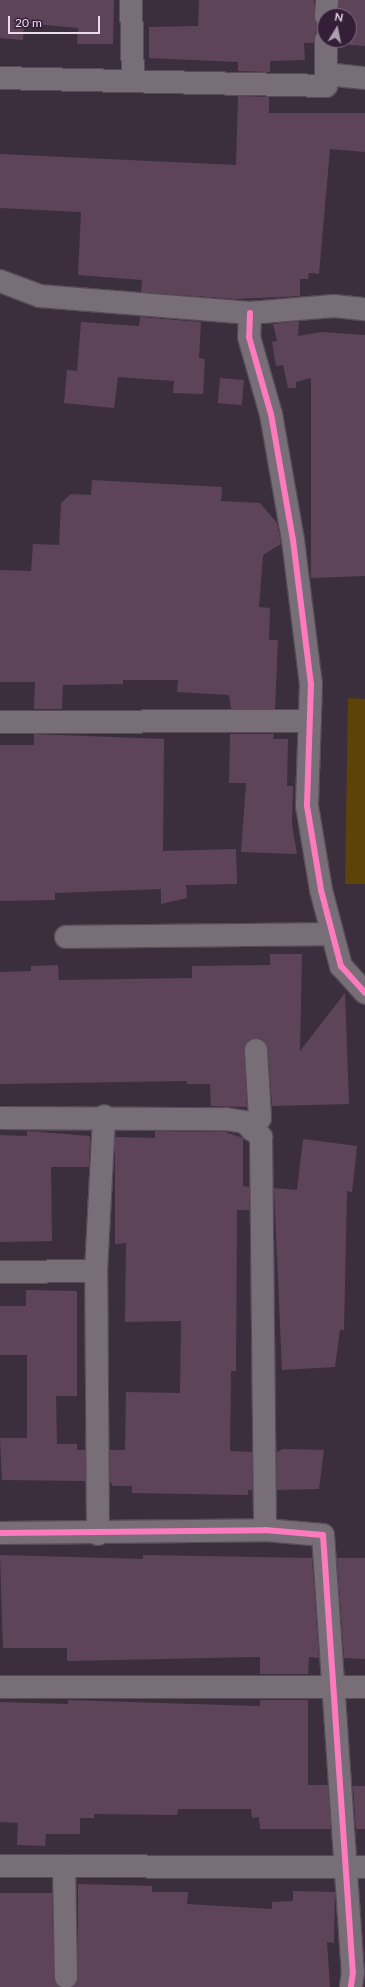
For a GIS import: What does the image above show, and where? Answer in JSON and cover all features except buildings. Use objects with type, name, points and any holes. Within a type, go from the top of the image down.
[{"type":"street","points":[[131,2],[133,81]]},
{"type":"street","points":[[0,78],[326,86],[326,48]]},
{"type":"street","points":[[326,74],[365,78]]},
{"type":"street","points":[[0,281],[40,296],[250,313],[334,306],[365,309]]},
{"type":"street","points":[[250,313],[249,337],[272,414],[294,540],[311,684],[307,806],[332,934],[341,966],[365,993]]},
{"type":"street","points":[[0,722],[310,721]]},
{"type":"street","points":[[66,937],[332,934]]},
{"type":"street","points":[[252,1130],[260,1118],[256,1050]]},
{"type":"street","points":[[98,1534],[96,1271],[104,1116]]},
{"type":"street","points":[[0,1118],[104,1116],[226,1119],[244,1122],[261,1137],[265,1530]]},
{"type":"street","points":[[0,1272],[96,1271]]},
{"type":"street","points":[[0,1533],[98,1534],[265,1530],[323,1535],[334,1686],[356,1867],[354,1972],[351,1987]]},
{"type":"street","points":[[0,1687],[365,1687]]},
{"type":"street","points":[[0,1866],[356,1867]]},
{"type":"street","points":[[64,1866],[66,1977]]},
{"type":"shaded area","points":[[348,698],[365,699],[365,884],[345,884]]},
{"type":"cycle path","points":[[250,313],[249,337],[271,414],[293,540],[311,684],[307,806],[321,890],[341,966],[365,993]]},
{"type":"cycle path","points":[[0,1533],[265,1530],[323,1535],[353,1972],[351,1987]]}]
